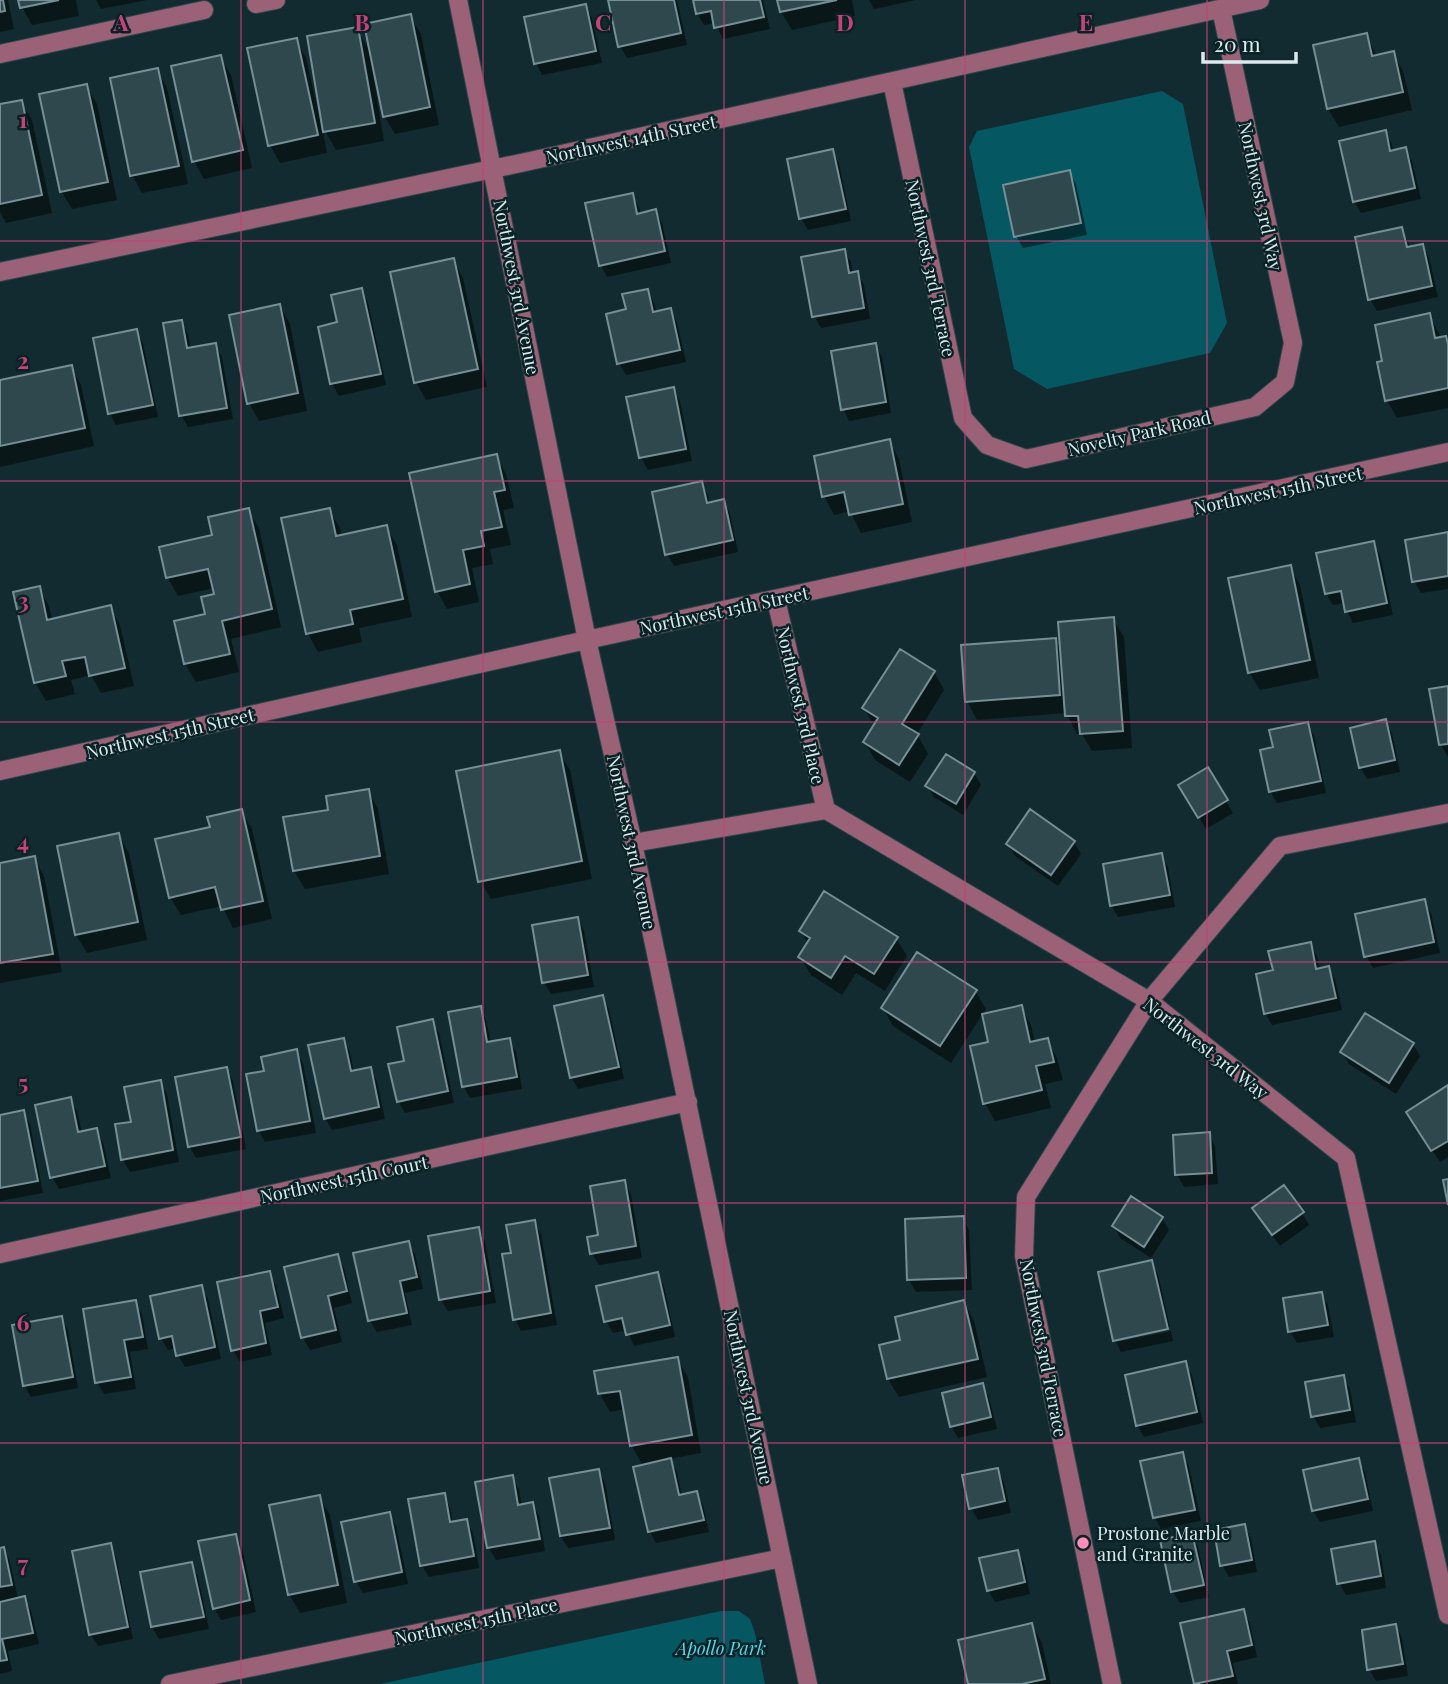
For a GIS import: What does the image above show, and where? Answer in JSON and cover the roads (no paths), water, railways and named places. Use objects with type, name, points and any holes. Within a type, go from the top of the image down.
[{"type":"street","points":[[256,4],[276,0]]},
{"type":"street","name":"Northwest 3rd Avenue","points":[[458,0],[587,640],[688,1102],[808,1684]]},
{"type":"street","name":"Northwest 14th Street","points":[[0,272],[493,169],[1260,0]]},
{"type":"street","name":"Northwest 3rd Way","points":[[1221,9],[1293,343],[1285,382]]},
{"type":"street","points":[[0,54],[204,10]]},
{"type":"street","name":"Northwest 3rd Terrace","points":[[892,82],[962,418],[987,445]]},
{"type":"street","name":"Novelty Park Road","points":[[987,445],[1026,459],[1255,407],[1285,382]]},
{"type":"street","name":"Northwest 15th Street","points":[[0,771],[1448,452]]},
{"type":"street","name":"Northwest 3rd Place","points":[[776,600],[826,810]]},
{"type":"street","points":[[633,844],[826,810]]},
{"type":"street","name":"Northwest 3rd Way","points":[[826,810],[1149,1001],[1346,1158],[1448,1615]]},
{"type":"street","points":[[1149,1001],[1280,846],[1448,813]]},
{"type":"street","name":"Northwest 3rd Terrace","points":[[1112,1684],[1024,1256],[1026,1196],[1149,1001]]},
{"type":"street","name":"Northwest 15th Court","points":[[0,1254],[688,1102]]},
{"type":"street","name":"Northwest 15th Place","points":[[170,1684],[782,1558]]},
{"type":"place","name":"Prostone Marble and Granite","points":[[1083,1543]]},
{"type":"park label","name":"Apollo Park","points":[[721,1648]]}]
